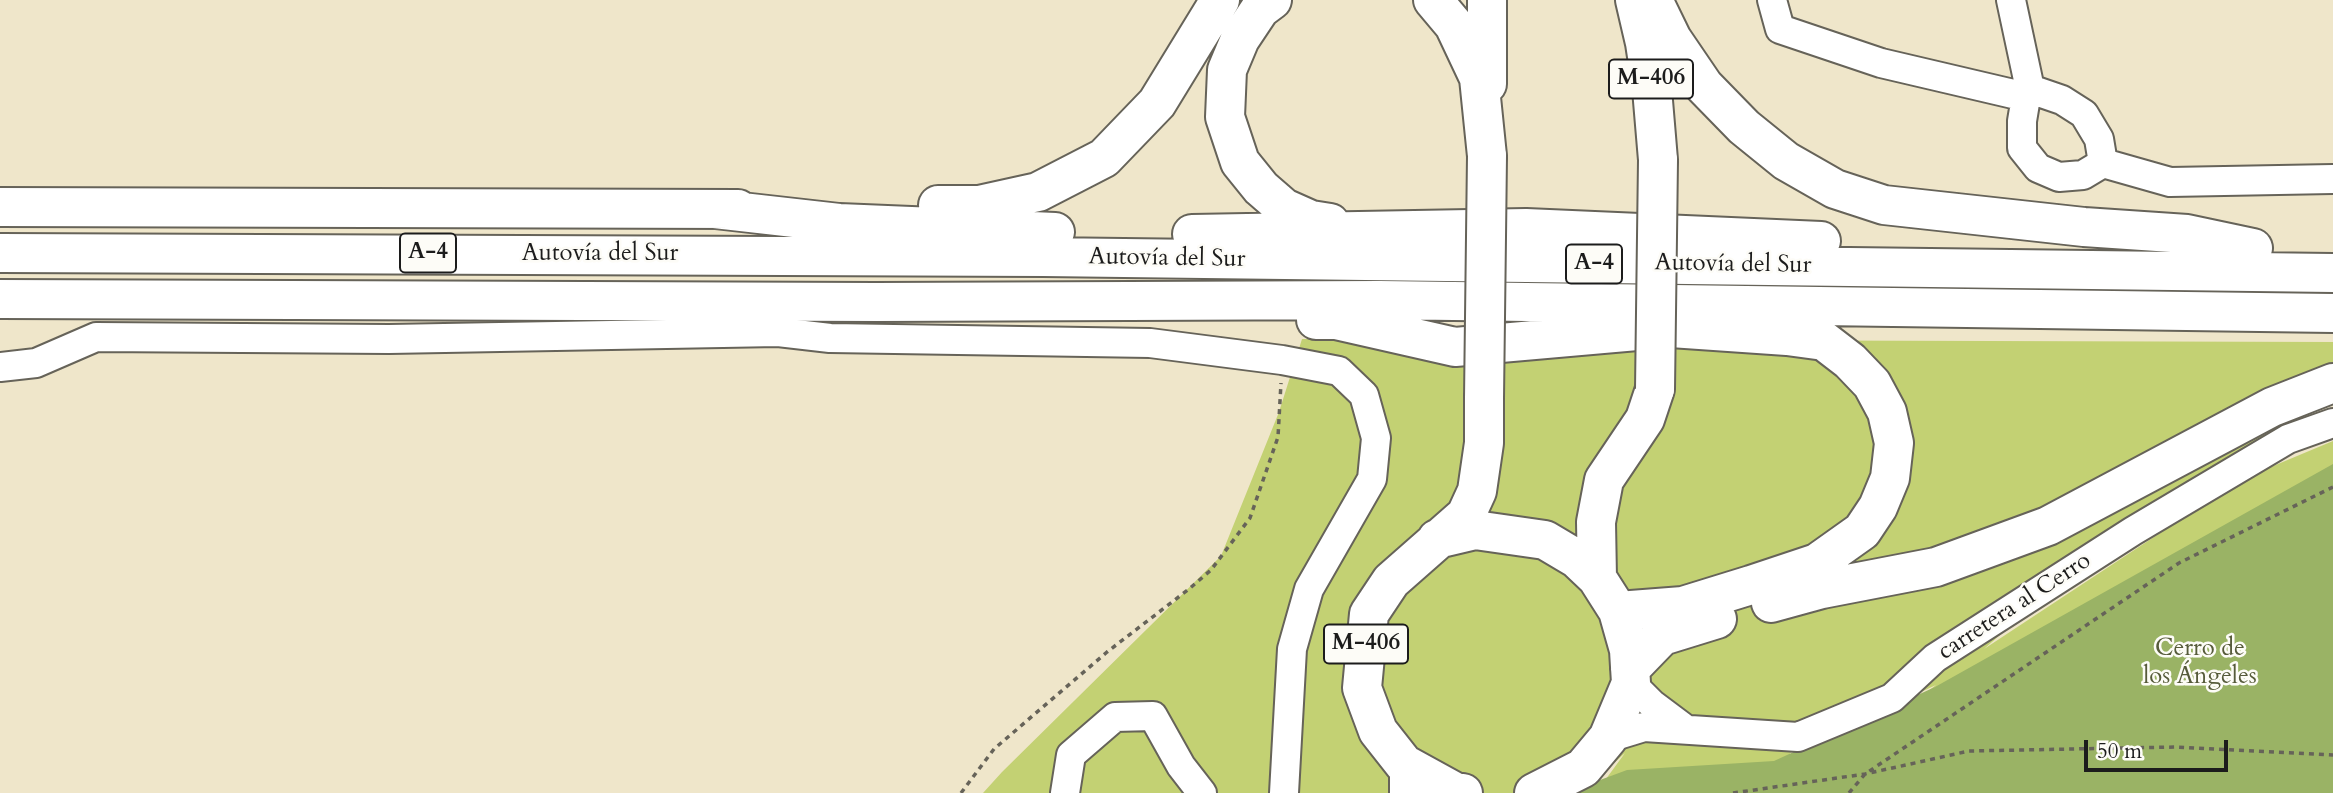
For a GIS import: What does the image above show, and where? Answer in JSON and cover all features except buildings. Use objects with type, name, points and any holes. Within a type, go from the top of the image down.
[{"type":"highway","points":[[715,209],[979,205],[1038,192],[1104,158],[1157,103],[1220,0]]},
{"type":"highway","points":[[1272,0],[1260,9],[1240,39],[1227,70],[1225,117],[1240,162],[1261,188],[1284,208],[1311,220],[1367,229]]},
{"type":"highway","points":[[1433,0],[1454,25],[1479,78],[1487,156]]},
{"type":"highway","name":"M-406","points":[[1463,793],[1404,779],[1377,731],[1362,688],[1370,614],[1391,581],[1466,515],[1477,491],[1484,443],[1485,398],[1487,0]]},
{"type":"highway","name":"M-406","points":[[1597,578],[1596,522],[1604,480],[1645,419],[1655,389],[1658,160],[1645,43],[1635,0]]},
{"type":"highway","points":[[1653,0],[1672,39],[1704,86],[1744,127],[1786,161],[1835,189],[1884,205],[2084,227],[2188,234],[2253,248]]},
{"type":"highway","name":"A-4","points":[[0,207],[715,209]]},
{"type":"highway","points":[[715,209],[839,223],[1069,233],[1195,234],[1526,228],[1810,240],[2333,248]]},
{"type":"highway","name":"Autovía del Sur","points":[[0,253],[1030,257],[2333,273]]},
{"type":"highway","name":"Autovía del Sur","points":[[9,300],[1380,300],[2333,313]]},
{"type":"highway","points":[[877,302],[1006,314],[1336,320],[1455,347],[1645,330],[1684,329],[1787,335],[1825,341],[1850,361],[1872,384],[1886,412],[1894,443],[1890,478],[1878,507],[1862,531],[1817,563],[1751,585],[1683,606],[1618,611]]},
{"type":"highway","points":[[1534,793],[1583,768],[1608,738],[1631,676],[1662,636],[1822,589],[1936,567],[2048,526],[2272,407],[2333,383]]},
{"type":"highway","name":"M-406","points":[[1437,540],[1475,530],[1545,540],[1577,559],[1597,578],[1618,611],[1629,650],[1631,676]]},
{"type":"street","points":[[1772,0],[1780,29],[1881,64],[2062,100],[2084,114],[2099,139],[2103,163]]},
{"type":"street","points":[[2011,0],[2028,93],[2022,121],[2022,148],[2038,168],[2059,177],[2083,175],[2103,163],[2170,182],[2333,179]]},
{"type":"street","points":[[0,367],[36,363],[96,337],[389,339],[778,332],[830,338],[1150,343],[1282,360],[1339,371],[1364,395],[1376,438],[1372,479],[1309,589],[1292,649],[1284,793]]},
{"type":"street","name":"carretera al Cerro","points":[[1608,738],[1644,727],[1798,737],[1892,698],[1935,658],[2133,531],[2288,439],[2333,423]]},
{"type":"street","points":[[1631,676],[1651,704],[1684,728]]},
{"type":"street","points":[[1065,793],[1071,755],[1097,732],[1115,717],[1153,716],[1181,766],[1202,793]]},
{"type":"path","points":[[961,793],[994,749],[1107,652],[1211,570],[1250,518],[1278,437],[1282,360]]},
{"type":"path","points":[[1849,793],[1865,774],[2179,563],[2333,487]]},
{"type":"path","points":[[1732,793],[1865,774],[1969,751],[2176,747],[2333,755]]},
{"type":"green space","points":[[1302,339],[2333,342],[2333,398],[2120,530],[1984,649],[2242,479],[2333,441],[2333,793],[1603,783],[1625,753],[1582,793],[983,793],[1221,556],[1279,412]],"holes":[[[1936,685],[1897,715],[1790,754]]]},
{"type":"green space","name":"Cerro de los Ángeles","points":[[2333,464],[2333,793],[1565,793],[1627,770],[1774,761],[1935,687]]}]
